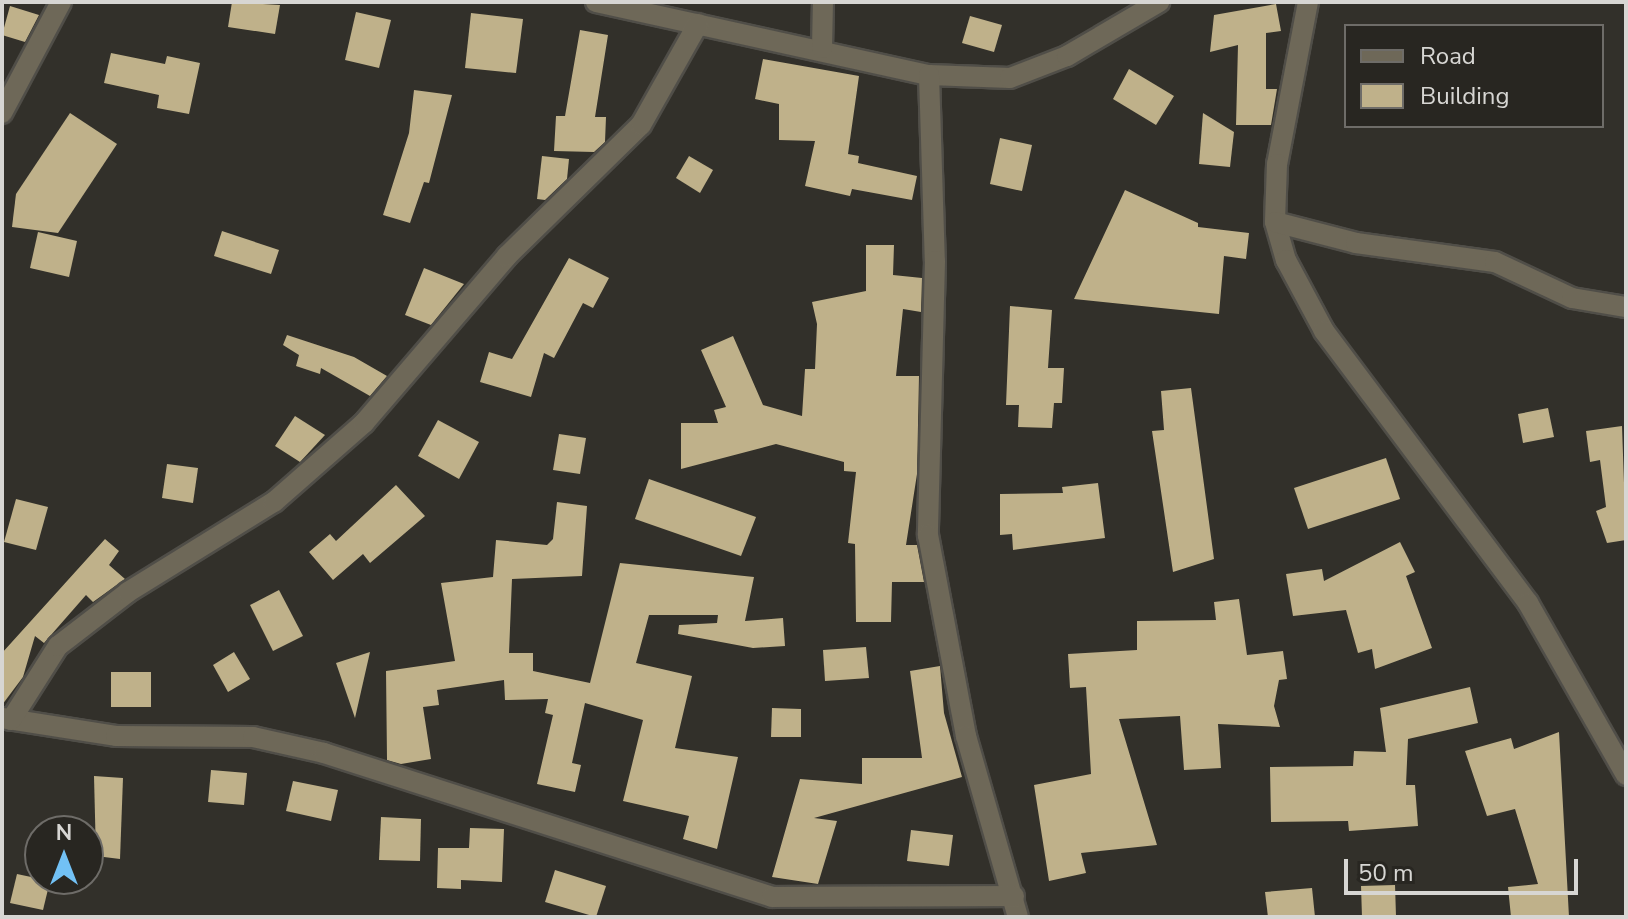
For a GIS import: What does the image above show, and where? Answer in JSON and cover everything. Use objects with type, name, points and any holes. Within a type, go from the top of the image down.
[{"type":"street","points":[[2,113],[61,2]]},
{"type":"street","points":[[596,2],[822,48],[929,75],[1010,78],[1067,56],[1159,2]]},
{"type":"street","points":[[822,48],[823,2]]},
{"type":"street","points":[[1308,2],[1277,164],[1275,222],[1286,260],[1324,331],[1528,603],[1626,775]]},
{"type":"street","points":[[698,24],[641,125],[507,256],[364,423],[274,502],[128,592],[58,646],[6,719],[116,736],[253,737],[324,753],[772,897],[1016,907],[966,736],[928,535],[935,261],[929,75]]},
{"type":"street","points":[[1275,222],[1356,243],[1495,262],[1572,298],[1626,307]]},
{"type":"building","points":[[232,2],[280,5],[275,34],[228,27]]},
{"type":"building","points":[[1276,4],[1281,31],[1266,33],[1266,89],[1277,89],[1271,125],[1236,125],[1238,45],[1210,52],[1214,15]]},
{"type":"building","points":[[10,6],[39,15],[25,42],[2,35]]},
{"type":"building","points":[[356,12],[391,20],[379,68],[345,60]]},
{"type":"building","points":[[471,13],[523,19],[516,73],[465,68]]},
{"type":"building","points":[[970,16],[1002,25],[994,52],[962,43]]},
{"type":"building","points":[[580,30],[608,35],[595,117],[606,117],[605,142],[594,152],[554,151],[556,116],[565,116]]},
{"type":"building","points":[[111,53],[165,64],[167,56],[200,63],[189,114],[157,108],[159,95],[104,83]]},
{"type":"building","points":[[763,59],[859,76],[848,154],[859,156],[858,163],[917,176],[912,200],[852,189],[850,196],[805,186],[815,141],[779,140],[779,104],[755,99]]},
{"type":"building","points":[[1129,69],[1174,96],[1156,125],[1113,99]]},
{"type":"building","points":[[414,90],[452,95],[429,183],[424,182],[410,223],[383,215],[409,133]]},
{"type":"building","points":[[70,113],[117,144],[58,233],[12,227],[16,194]]},
{"type":"building","points":[[1203,113],[1234,132],[1230,167],[1199,164]]},
{"type":"building","points":[[1000,138],[1032,145],[1022,191],[990,184]]},
{"type":"building","points":[[542,156],[569,159],[567,179],[545,200],[537,199]]},
{"type":"building","points":[[689,156],[713,170],[700,193],[676,178]]},
{"type":"building","points":[[1125,190],[1198,223],[1198,227],[1249,233],[1246,259],[1224,256],[1219,314],[1074,299]]},
{"type":"building","points":[[222,231],[279,250],[271,274],[214,256]]},
{"type":"building","points":[[38,232],[77,241],[69,277],[30,268]]},
{"type":"building","points":[[866,245],[894,245],[893,275],[922,278],[921,312],[903,309],[896,376],[919,376],[917,474],[906,545],[917,545],[924,582],[892,582],[891,622],[856,622],[855,544],[848,543],[856,472],[844,471],[844,462],[776,444],[681,469],[681,423],[718,423],[714,410],[726,407],[701,350],[733,336],[763,405],[802,416],[805,369],[815,369],[817,324],[812,302],[866,291]]},
{"type":"building","points":[[569,258],[609,278],[593,308],[583,303],[554,358],[544,353],[531,397],[480,382],[489,352],[512,359]]},
{"type":"building","points":[[424,268],[464,284],[431,325],[405,315]]},
{"type":"building","points":[[1010,306],[1052,310],[1048,368],[1064,368],[1062,403],[1054,403],[1052,428],[1018,427],[1019,405],[1006,405]]},
{"type":"building","points":[[287,335],[354,357],[387,376],[370,396],[321,368],[320,374],[296,366],[299,355],[283,345]]},
{"type":"building","points":[[1191,388],[1214,559],[1173,572],[1152,431],[1164,430],[1161,391]]},
{"type":"building","points":[[1548,408],[1554,437],[1523,443],[1518,414]]},
{"type":"building","points":[[295,416],[325,435],[300,462],[275,446]]},
{"type":"building","points":[[438,420],[479,442],[459,479],[418,456]]},
{"type":"building","points":[[1622,426],[1626,540],[1607,543],[1596,511],[1606,507],[1600,460],[1590,462],[1586,431]]},
{"type":"building","points":[[559,434],[586,438],[580,474],[553,470]]},
{"type":"building","points":[[1386,458],[1400,499],[1308,529],[1294,488]]},
{"type":"building","points":[[167,464],[198,468],[193,503],[162,498]]},
{"type":"building","points":[[649,479],[756,517],[741,556],[635,519]]},
{"type":"building","points":[[1098,483],[1105,538],[1013,550],[1012,534],[1000,535],[1000,494],[1063,493],[1062,487]]},
{"type":"building","points":[[396,485],[425,516],[370,563],[363,554],[333,580],[309,552],[330,534],[336,541]]},
{"type":"building","points":[[16,499],[48,507],[36,550],[4,542]]},
{"type":"building","points":[[557,502],[587,506],[582,576],[512,579],[509,653],[533,653],[533,671],[590,683],[620,563],[754,577],[745,621],[783,618],[785,646],[753,648],[678,634],[679,625],[717,623],[718,615],[649,615],[636,663],[692,676],[675,748],[738,757],[717,849],[683,839],[689,816],[623,801],[643,720],[585,703],[572,763],[581,765],[575,792],[537,784],[553,715],[545,713],[548,699],[505,700],[504,680],[437,690],[439,705],[423,707],[431,759],[401,764],[387,760],[386,671],[455,661],[441,583],[493,577],[496,540],[547,545],[553,539]]},
{"type":"building","points":[[105,539],[119,551],[109,565],[125,579],[93,602],[86,595],[44,643],[35,636],[23,677],[2,705],[2,653]]},
{"type":"building","points":[[1400,542],[1415,572],[1406,576],[1432,648],[1375,669],[1372,649],[1358,653],[1346,610],[1293,616],[1286,574],[1322,569],[1324,581]]},
{"type":"building","points":[[279,590],[303,636],[273,651],[250,605]]},
{"type":"building","points":[[1239,599],[1247,655],[1283,651],[1287,679],[1279,680],[1274,706],[1280,727],[1218,724],[1221,768],[1184,770],[1180,716],[1119,719],[1157,845],[1081,853],[1086,873],[1049,881],[1034,785],[1091,774],[1086,687],[1070,688],[1068,654],[1137,650],[1137,621],[1216,620],[1214,602]]},
{"type":"building","points":[[866,647],[869,678],[825,681],[823,650]]},
{"type":"building","points":[[234,652],[250,679],[228,692],[213,665]]},
{"type":"building","points":[[370,652],[355,718],[336,663]]},
{"type":"building","points":[[940,666],[944,713],[962,777],[814,818],[837,821],[818,884],[772,877],[800,779],[862,784],[862,758],[922,758],[910,671]]},
{"type":"building","points":[[111,672],[151,672],[151,707],[111,707]]},
{"type":"building","points":[[1470,687],[1478,723],[1408,739],[1406,785],[1415,785],[1418,826],[1349,831],[1348,821],[1271,822],[1270,767],[1353,766],[1354,751],[1386,752],[1380,708]]},
{"type":"building","points":[[772,708],[801,709],[801,737],[771,737]]},
{"type":"building","points":[[1559,732],[1569,917],[1511,917],[1508,887],[1538,884],[1515,809],[1487,816],[1465,751],[1511,738],[1514,749]]},
{"type":"building","points":[[211,770],[247,773],[244,805],[208,802]]},
{"type":"building","points":[[94,776],[123,778],[120,859],[104,857],[104,815],[95,815]]},
{"type":"building","points":[[293,781],[338,790],[331,821],[286,811]]},
{"type":"building","points":[[381,817],[421,819],[420,861],[379,860]]},
{"type":"building","points":[[470,828],[504,829],[502,882],[461,880],[461,889],[437,888],[438,848],[469,848]]},
{"type":"building","points":[[911,830],[953,835],[949,866],[907,861]]},
{"type":"building","points":[[555,870],[606,886],[596,917],[545,902]]},
{"type":"building","points":[[17,874],[24,875],[24,895],[47,895],[43,910],[10,903]]},
{"type":"building","points":[[1395,885],[1396,917],[1362,917],[1361,886]]},
{"type":"building","points":[[1312,888],[1315,917],[1268,917],[1265,892]]}]
